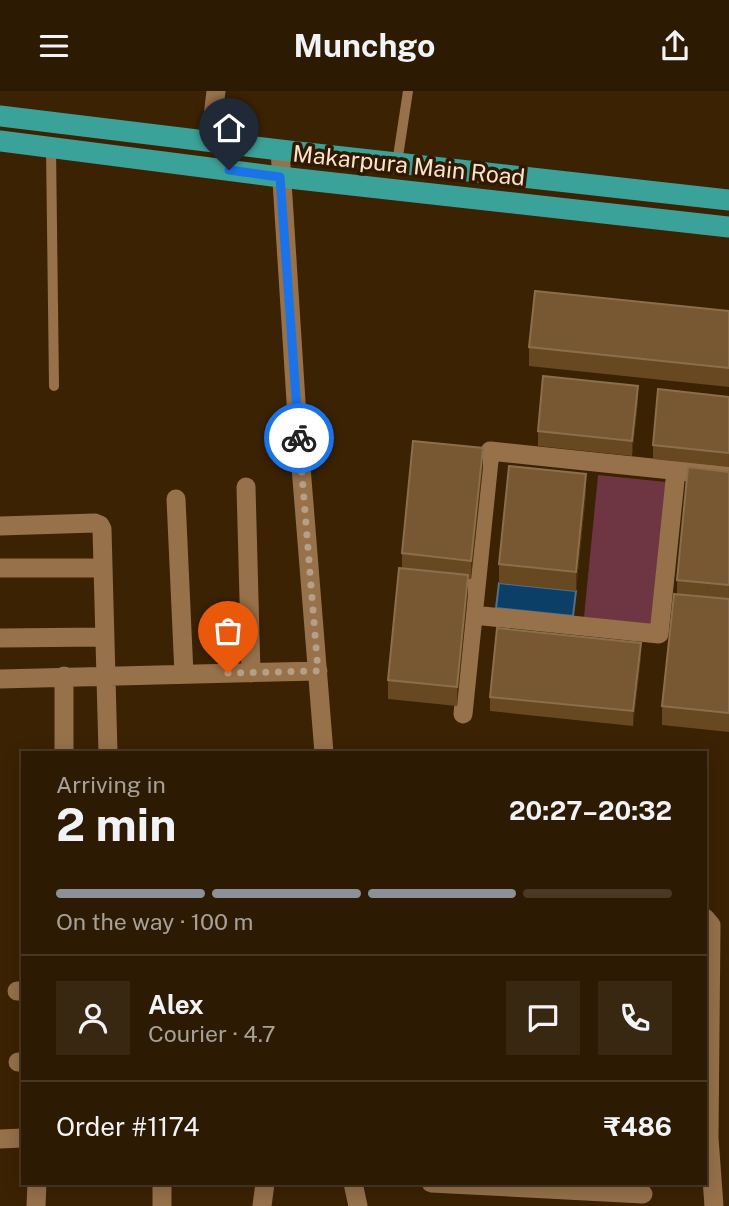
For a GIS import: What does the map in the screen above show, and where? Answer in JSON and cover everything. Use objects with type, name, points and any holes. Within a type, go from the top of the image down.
[{"type":"highway","name":"Makarpura Main Road","points":[[0,116],[729,200]]},
{"type":"highway","name":"Makarpura Main Road","points":[[0,141],[280,177],[729,227]]},
{"type":"street","points":[[210,142],[216,91]]},
{"type":"street","points":[[280,150],[324,751]]},
{"type":"street","points":[[463,714],[490,451],[729,476]]},
{"type":"street","points":[[474,615],[659,634],[676,471]]},
{"type":"street","points":[[246,487],[251,673]]},
{"type":"street","points":[[176,499],[184,674]]},
{"type":"street","points":[[0,526],[100,525],[102,529],[108,751]]},
{"type":"street","points":[[0,568],[103,568]]},
{"type":"street","points":[[0,638],[105,637]]},
{"type":"street","points":[[0,678],[318,671]]},
{"type":"street","points":[[64,676],[64,751]]},
{"type":"street","points":[[707,921],[710,925],[719,1109],[714,1206]]},
{"type":"street","points":[[0,1139],[21,1138]]},
{"type":"street","points":[[36,1206],[37,1185]]},
{"type":"street","points":[[162,1185],[162,1206]]},
{"type":"street","points":[[262,1206],[265,1185]]},
{"type":"street","points":[[354,1185],[358,1206]]},
{"type":"street","points":[[470,1185],[643,1194]]},
{"type":"lane","points":[[397,163],[408,91]]},
{"type":"lane","points":[[51,147],[54,386]]},
{"type":"shaded area","points":[[598,475],[666,482],[651,624],[584,617]]},
{"type":"water","points":[[499,583],[576,591],[573,616],[496,608]]},
{"type":"building","points":[[535,291],[729,311],[729,368],[529,347]]},
{"type":"building","points":[[543,376],[638,386],[632,441],[538,431]]},
{"type":"building","points":[[658,389],[729,397],[729,453],[653,445]]},
{"type":"building","points":[[413,441],[483,448],[471,561],[402,553]]},
{"type":"building","points":[[509,466],[586,474],[576,572],[499,564]]},
{"type":"building","points":[[688,467],[729,472],[729,585],[677,580]]},
{"type":"building","points":[[399,568],[468,575],[457,687],[388,680]]},
{"type":"building","points":[[674,594],[729,599],[729,713],[662,706]]},
{"type":"building","points":[[497,628],[641,643],[633,711],[490,697]]},
{"type":"way so far","points":[[228,673],[318,671],[299,438]]},
{"type":"route","points":[[229,170],[280,177],[299,438]]}]
